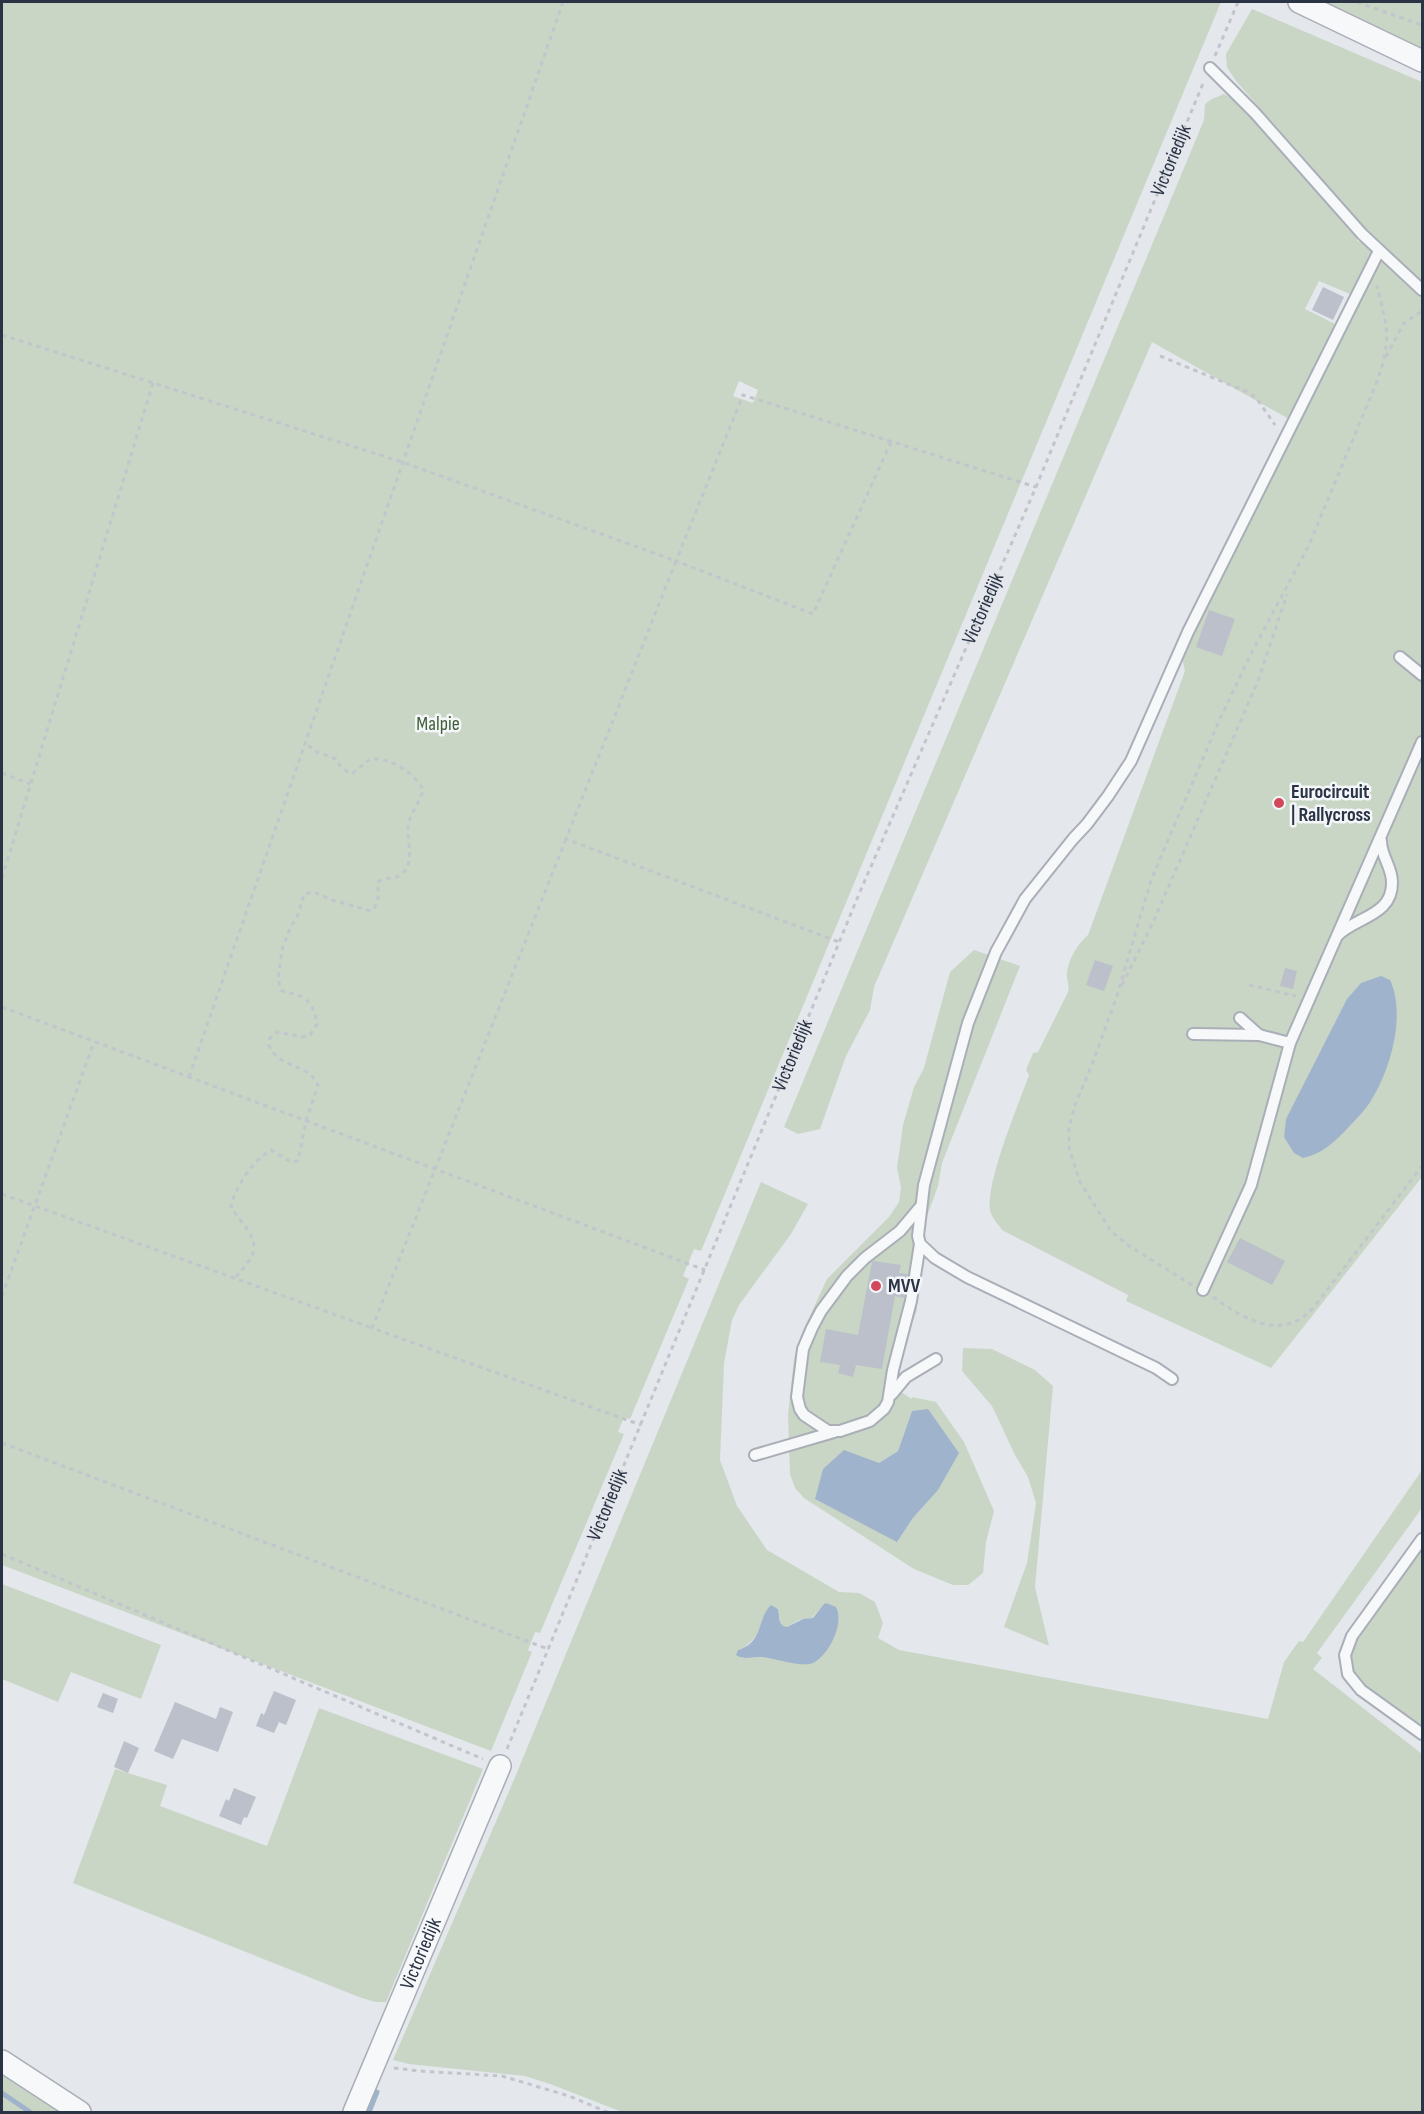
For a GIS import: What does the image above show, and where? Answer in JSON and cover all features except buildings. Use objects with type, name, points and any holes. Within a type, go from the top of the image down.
[{"type":"street","points":[[1299,2],[1422,61]]},
{"type":"street","name":"Victoriedijk","points":[[354,2112],[500,1766]]},
{"type":"street","points":[[2,2061],[80,2112]]},
{"type":"lane","points":[[1210,68],[1255,113],[1362,234],[1422,290]]},
{"type":"lane","points":[[890,1397],[893,1370],[911,1301],[920,1244],[918,1236],[924,1185],[968,1023],[996,952],[1025,899],[1073,839],[1088,824],[1131,761],[1188,632],[1379,251]]},
{"type":"lane","points":[[1400,657],[1422,675]]},
{"type":"lane","points":[[1203,1290],[1251,1185],[1290,1043],[1422,742]]},
{"type":"lane","points":[[1335,939],[1347,928],[1377,912],[1389,897],[1392,879],[1382,852],[1382,835]]},
{"type":"lane","points":[[1240,1018],[1259,1035]]},
{"type":"lane","points":[[1193,1034],[1259,1035],[1290,1043]]},
{"type":"lane","points":[[834,1432],[828,1431],[811,1420],[800,1409],[798,1385],[803,1349],[820,1311],[847,1276],[865,1258],[900,1231],[921,1206]]},
{"type":"lane","points":[[920,1244],[948,1267],[1156,1368],[1172,1379]]},
{"type":"lane","points":[[755,1455],[870,1421],[884,1409],[890,1397],[906,1377],[936,1359]]},
{"type":"lane","points":[[1422,1539],[1352,1636],[1345,1655],[1347,1674],[1360,1690],[1422,1734]]},
{"type":"path","points":[[189,1077],[563,2]]},
{"type":"path","name":"Victoriedijk","points":[[500,1766],[839,942],[1036,487],[1238,2]]},
{"type":"path","points":[[1357,2],[1422,26]]},
{"type":"path","points":[[1379,251],[1375,278],[1388,334],[1388,346],[1382,367]]},
{"type":"path","points":[[1422,311],[1403,324],[1382,367],[1310,545],[1251,654],[1219,721],[1151,880],[1117,996],[1094,1062],[1075,1105],[1069,1128],[1069,1148],[1080,1182],[1111,1231],[1129,1246],[1203,1290],[1234,1313],[1261,1325],[1286,1324],[1308,1313],[1422,1166]]},
{"type":"path","points":[[2,335],[402,462],[676,561],[813,614],[891,442]]},
{"type":"path","points":[[1160,356],[1250,393],[1257,399],[1285,438]]},
{"type":"path","points":[[2,878],[153,383]]},
{"type":"path","points":[[372,1328],[743,395],[1036,487]]},
{"type":"path","points":[[1117,996],[1154,920],[1258,681],[1289,586]]},
{"type":"path","points":[[236,1277],[255,1250],[254,1240],[231,1207],[233,1197],[251,1169],[271,1150],[291,1162],[298,1161],[306,1121],[318,1085],[315,1078],[304,1070],[290,1066],[276,1057],[268,1045],[270,1038],[277,1032],[303,1037],[310,1035],[317,1024],[314,1010],[309,1002],[302,997],[287,994],[281,990],[278,979],[286,937],[298,915],[304,894],[314,892],[322,894],[332,900],[363,910],[371,911],[376,907],[379,902],[378,882],[383,878],[398,877],[408,865],[410,858],[408,824],[422,797],[423,789],[419,782],[386,760],[370,759],[353,773],[349,773],[336,759],[317,752],[305,743]]},
{"type":"path","points":[[2,773],[30,784]]},
{"type":"path","points":[[566,839],[839,942]]},
{"type":"path","points":[[1249,985],[1309,999]]},
{"type":"path","points":[[2,1007],[705,1270]]},
{"type":"path","points":[[2,1296],[94,1042]]},
{"type":"path","points":[[2,1194],[641,1425]]},
{"type":"path","points":[[2,1443],[548,1649]]},
{"type":"path","points":[[2,1554],[500,1766]]},
{"type":"path","points":[[374,2065],[419,2071],[502,2076],[569,2096],[607,2112]]},
{"type":"green space","name":"Malpie","points":[[2,2],[1221,2],[701,1251],[694,1249],[683,1276],[689,1279],[630,1419],[624,1417],[618,1432],[624,1434],[540,1633],[535,1632],[528,1650],[532,1652],[491,1751],[2,1565]],"holes":[[[739,381],[758,390],[753,403],[733,396]]]},
{"type":"green space","points":[[1308,2],[1422,2],[1422,51]]},
{"type":"green space","name":"Eurocircuit | Rallycross","points":[[1252,9],[1422,82],[1422,1177],[1271,1368],[1126,1301],[1128,1295],[1002,1230],[991,1213],[990,1197],[1004,1143],[1029,1075],[1026,1070],[1033,1053],[1038,1052],[1068,992],[1067,975],[1071,957],[1088,935],[1185,671],[1182,658],[1359,298],[1359,277],[1350,294],[1319,281],[1305,309],[1335,324],[1289,419],[1152,342],[874,987],[870,1010],[846,1056],[820,1129],[798,1134],[784,1127],[1204,120],[1205,104],[1224,94],[1236,101],[1358,242],[1372,235],[1236,81],[1227,67],[1226,54]]},
{"type":"green space","points":[[974,950],[1020,966],[942,1163],[938,1186],[917,1244],[917,1310],[900,1354],[900,1378],[888,1384],[912,1399],[912,1397],[936,1402],[964,1442],[994,1511],[986,1542],[983,1573],[968,1585],[953,1585],[914,1569],[804,1498],[795,1488],[790,1474],[788,1415],[794,1359],[801,1335],[827,1279],[889,1217],[899,1202],[901,1187],[897,1168],[903,1125],[914,1087],[924,1068],[950,972]],"holes":[[[912,1411],[938,1490],[913,1518],[897,1542],[879,1463],[898,1451]]]},
{"type":"green space","points":[[761,1182],[808,1204],[791,1234],[739,1305],[732,1320],[724,1363],[720,1460],[737,1506],[767,1550],[839,1592],[859,1593],[875,1602],[883,1623],[878,1638],[899,1650],[1268,1719],[1284,1662],[1299,1641],[1303,1642],[1422,1470],[1422,1508],[1317,1653],[1322,1658],[1313,1669],[1422,1754],[1422,2112],[622,2112],[525,2076],[409,2064],[393,2060],[513,1782]],"holes":[[[823,1605],[836,1607],[838,1622],[834,1638],[813,1663],[792,1663],[781,1659],[757,1657],[742,1658],[738,1650],[748,1645],[756,1636],[764,1616],[778,1608],[780,1622],[787,1627],[799,1620],[812,1618]]]},
{"type":"green space","points":[[963,1348],[992,1349],[1035,1370],[1053,1386],[1035,1587],[1049,1646],[1004,1627],[1027,1563],[1036,1503],[1028,1477],[992,1406],[962,1371]]},
{"type":"green space","points":[[1422,1549],[1422,1727],[1364,1685],[1353,1670],[1351,1662],[1356,1641]]},
{"type":"green space","points":[[2,1584],[161,1645],[141,1699],[71,1672],[58,1702],[2,1679]]},
{"type":"green space","points":[[319,1708],[483,1769],[386,2002],[375,2002],[359,1997],[73,1883],[115,1769],[167,1785],[160,1806],[267,1846]]},
{"type":"green space","points":[[2,2069],[68,2112],[2,2112]]},
{"type":"water","points":[[1381,976],[1390,980],[1397,1009],[1394,1041],[1379,1086],[1363,1112],[1345,1131],[1326,1148],[1303,1158],[1294,1153],[1284,1137],[1286,1119],[1347,999],[1361,983]]},
{"type":"water","points":[[928,1409],[959,1453],[938,1490],[913,1518],[897,1542],[815,1499],[823,1469],[844,1450],[879,1463],[898,1451],[912,1411]]},
{"type":"water","points":[[826,1603],[836,1607],[837,1630],[825,1653],[813,1663],[802,1664],[765,1657],[744,1658],[736,1655],[738,1650],[756,1636],[771,1605],[778,1609],[780,1622],[787,1627],[803,1619],[813,1618]]},
{"type":"waterway","points":[[369,2112],[377,2092]]},
{"type":"waterway","points":[[2,2093],[30,2112]]},
{"type":"place","name":"Eurocircuit | Rallycross","points":[[1279,803]]},
{"type":"place","name":"MVV","points":[[876,1286]]}]
